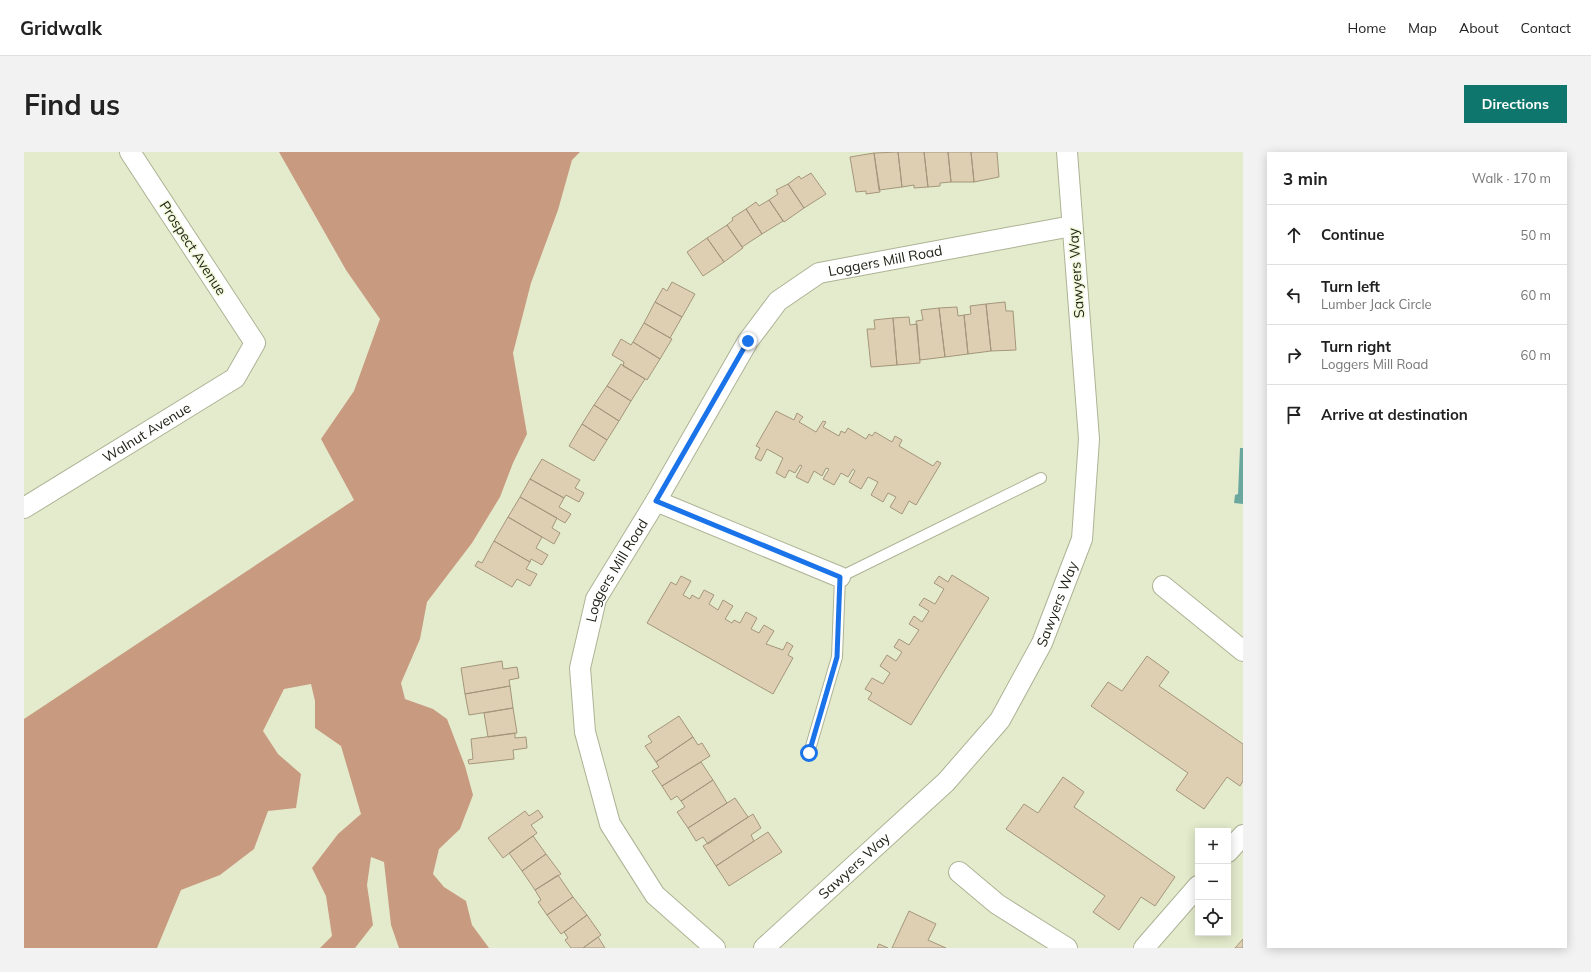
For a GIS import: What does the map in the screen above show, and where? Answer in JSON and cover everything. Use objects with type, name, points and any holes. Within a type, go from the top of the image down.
[{"type":"street","name":"Prospect Avenue","points":[[130,152],[256,343]]},
{"type":"street","name":"Sawyers Way","points":[[764,948],[946,782],[1000,720],[1042,643],[1082,539],[1089,439],[1067,152]]},
{"type":"street","name":"Loggers Mill Road","points":[[715,948],[655,895],[610,824],[585,732],[580,668],[596,599],[656,501],[748,341],[778,301],[819,273],[1072,226]]},
{"type":"street","name":"Walnut Avenue","points":[[24,508],[235,378],[256,343]]},
{"type":"street","points":[[656,501],[840,577]]},
{"type":"street","points":[[1163,586],[1243,651]]},
{"type":"street","points":[[1231,849],[1243,835]]},
{"type":"street","points":[[959,872],[997,904],[1067,948]]},
{"type":"street","points":[[1144,948],[1195,889]]},
{"type":"lane","points":[[809,753],[837,657],[840,577],[1041,478]]},
{"type":"shaded area","points":[[279,152],[580,152],[572,160],[558,210],[531,283],[513,353],[527,434],[513,463],[500,497],[472,543],[427,602],[420,639],[401,683],[405,699],[433,709],[447,719],[465,766],[473,795],[460,829],[439,849],[433,874],[444,887],[466,901],[472,925],[489,948],[399,948],[391,925],[384,862],[371,857],[367,885],[373,925],[355,948],[320,948],[332,936],[326,896],[312,868],[338,834],[361,814],[341,746],[315,728],[315,701],[311,684],[284,689],[263,731],[278,754],[301,774],[296,808],[268,811],[254,849],[220,875],[181,890],[157,948],[24,948],[24,719],[354,500],[321,439],[354,391],[380,319],[346,270]]},
{"type":"water","points":[[1240,448],[1243,448],[1243,504],[1234,503],[1235,495],[1238,494]]},
{"type":"building","points":[[898,152],[924,152],[928,187],[914,188],[914,185],[902,187]]},
{"type":"building","points":[[898,152],[902,187],[879,190],[874,153]]},
{"type":"building","points":[[924,152],[948,152],[951,182],[940,183],[940,186],[928,187]]},
{"type":"building","points":[[948,152],[971,152],[974,182],[951,182]]},
{"type":"building","points":[[971,152],[997,152],[999,177],[974,182]]},
{"type":"building","points":[[874,153],[880,192],[866,194],[866,191],[856,192],[850,157]]},
{"type":"building","points":[[811,173],[826,194],[804,208],[788,184],[799,176],[801,179]]},
{"type":"building","points":[[788,184],[804,208],[784,222],[769,200],[778,194],[776,190]]},
{"type":"building","points":[[769,200],[783,221],[762,234],[746,209],[756,202],[759,206]]},
{"type":"building","points":[[746,209],[762,234],[742,247],[727,225],[733,220],[732,218]]},
{"type":"building","points":[[727,225],[743,248],[724,262],[707,238]]},
{"type":"building","points":[[707,238],[724,262],[703,276],[687,252]]},
{"type":"building","points":[[672,282],[695,294],[682,317],[655,302],[663,288],[667,291]]},
{"type":"building","points":[[655,302],[682,317],[670,338],[644,323]]},
{"type":"building","points":[[1005,302],[1006,311],[1013,311],[1016,350],[991,351],[986,304]]},
{"type":"building","points":[[986,304],[991,351],[968,354],[964,315],[971,314],[970,306]]},
{"type":"building","points":[[957,307],[958,316],[964,315],[968,354],[945,357],[939,308]]},
{"type":"building","points":[[939,308],[945,357],[920,360],[916,321],[923,320],[921,310]]},
{"type":"building","points":[[909,317],[910,325],[917,324],[920,363],[897,365],[893,318]]},
{"type":"building","points":[[893,318],[897,365],[871,367],[867,329],[875,329],[874,320]]},
{"type":"building","points":[[644,323],[672,339],[660,359],[633,342]]},
{"type":"building","points":[[621,339],[631,345],[633,342],[660,359],[647,380],[623,366],[624,362],[612,355]]},
{"type":"building","points":[[621,364],[645,379],[631,401],[607,386]]},
{"type":"building","points":[[607,386],[631,401],[619,421],[594,405]]},
{"type":"building","points":[[594,405],[619,421],[607,440],[582,424]]},
{"type":"building","points":[[776,411],[794,420],[797,413],[803,417],[799,422],[816,432],[823,421],[826,422],[823,427],[839,436],[841,431],[845,433],[848,428],[866,439],[869,434],[872,436],[875,432],[892,442],[895,436],[902,440],[899,446],[933,466],[937,461],[941,463],[916,505],[909,501],[902,514],[890,507],[896,497],[888,493],[883,502],[871,495],[878,482],[868,477],[861,489],[849,482],[855,471],[853,469],[848,477],[841,473],[834,485],[823,479],[829,469],[826,468],[822,476],[814,471],[808,483],[796,477],[802,466],[800,465],[795,473],[789,470],[785,478],[776,473],[783,458],[767,449],[761,461],[755,458],[760,448],[756,446]]},
{"type":"building","points":[[582,424],[607,440],[594,461],[569,446]]},
{"type":"building","points":[[542,459],[580,480],[575,488],[584,493],[579,502],[566,495],[564,498],[530,479]]},
{"type":"building","points":[[530,479],[564,498],[559,507],[571,514],[565,523],[520,497]]},
{"type":"building","points":[[520,497],[557,518],[552,528],[560,533],[554,544],[508,517]]},
{"type":"building","points":[[508,517],[542,537],[536,548],[548,555],[542,565],[531,559],[530,562],[494,541]]},
{"type":"building","points":[[494,541],[530,562],[526,569],[537,574],[530,586],[517,579],[512,587],[475,566],[478,561],[482,563]]},
{"type":"building","points":[[952,575],[989,598],[911,725],[868,699],[872,693],[865,689],[872,678],[883,684],[890,673],[880,666],[887,655],[896,661],[902,652],[894,647],[899,639],[909,645],[919,630],[909,624],[914,616],[922,622],[929,611],[919,605],[924,598],[935,604],[944,589],[934,583],[939,576],[948,582]]},
{"type":"building","points":[[681,576],[691,581],[683,595],[690,599],[692,595],[699,599],[704,590],[714,595],[709,604],[718,610],[723,600],[733,606],[725,619],[732,623],[734,620],[740,623],[746,612],[757,618],[751,629],[759,633],[764,625],[774,631],[766,644],[783,650],[787,642],[793,646],[788,655],[793,658],[773,694],[647,623],[671,582],[676,585]]},
{"type":"building","points":[[1147,656],[1169,672],[1159,686],[1243,744],[1243,781],[1240,786],[1227,777],[1204,809],[1176,790],[1188,773],[1091,706],[1108,682],[1122,691]]},
{"type":"building","points":[[502,661],[503,669],[517,667],[519,678],[509,680],[510,686],[465,694],[461,668]]},
{"type":"building","points":[[510,686],[513,708],[469,715],[465,694]]},
{"type":"building","points":[[513,708],[517,733],[488,737],[484,713]]},
{"type":"building","points":[[679,716],[693,737],[656,762],[645,746],[652,742],[648,736]]},
{"type":"building","points":[[515,733],[515,738],[526,737],[527,748],[513,750],[514,759],[469,764],[468,760],[473,759],[471,739]]},
{"type":"building","points":[[693,737],[698,745],[702,743],[710,756],[662,786],[652,771],[659,767],[656,762]]},
{"type":"building","points":[[701,762],[713,780],[681,801],[677,796],[671,800],[662,786]]},
{"type":"building","points":[[1063,777],[1084,792],[1074,807],[1175,877],[1155,906],[1141,897],[1119,930],[1093,912],[1105,896],[1006,829],[1024,804],[1038,813]]},
{"type":"building","points":[[713,780],[727,803],[688,828],[677,812],[685,807],[681,801]]},
{"type":"building","points":[[735,798],[748,817],[708,844],[703,837],[696,841],[688,828]]},
{"type":"building","points":[[538,810],[543,817],[531,825],[537,833],[503,858],[488,838],[525,811],[529,816]]},
{"type":"building","points":[[753,814],[761,828],[751,835],[754,841],[716,866],[703,846]]},
{"type":"building","points":[[768,832],[782,852],[729,886],[716,866]]},
{"type":"building","points":[[533,836],[546,854],[522,871],[509,853]]},
{"type":"building","points":[[546,854],[561,874],[535,890],[522,871]]},
{"type":"building","points":[[558,875],[573,897],[547,915],[538,902],[541,900],[535,890]]},
{"type":"building","points":[[573,897],[587,915],[561,934],[547,915]]},
{"type":"building","points":[[909,911],[936,924],[928,940],[946,948],[892,948]]},
{"type":"building","points":[[587,915],[601,935],[583,948],[571,948],[565,940],[568,938],[564,932]]},
{"type":"building","points":[[598,937],[605,948],[583,948]]},
{"type":"building","points":[[1243,939],[1243,948],[1235,948]]},
{"type":"building","points":[[879,944],[888,948],[877,948]]},
{"type":"route","points":[[748,341],[656,501],[840,577],[837,657],[809,753]]}]
